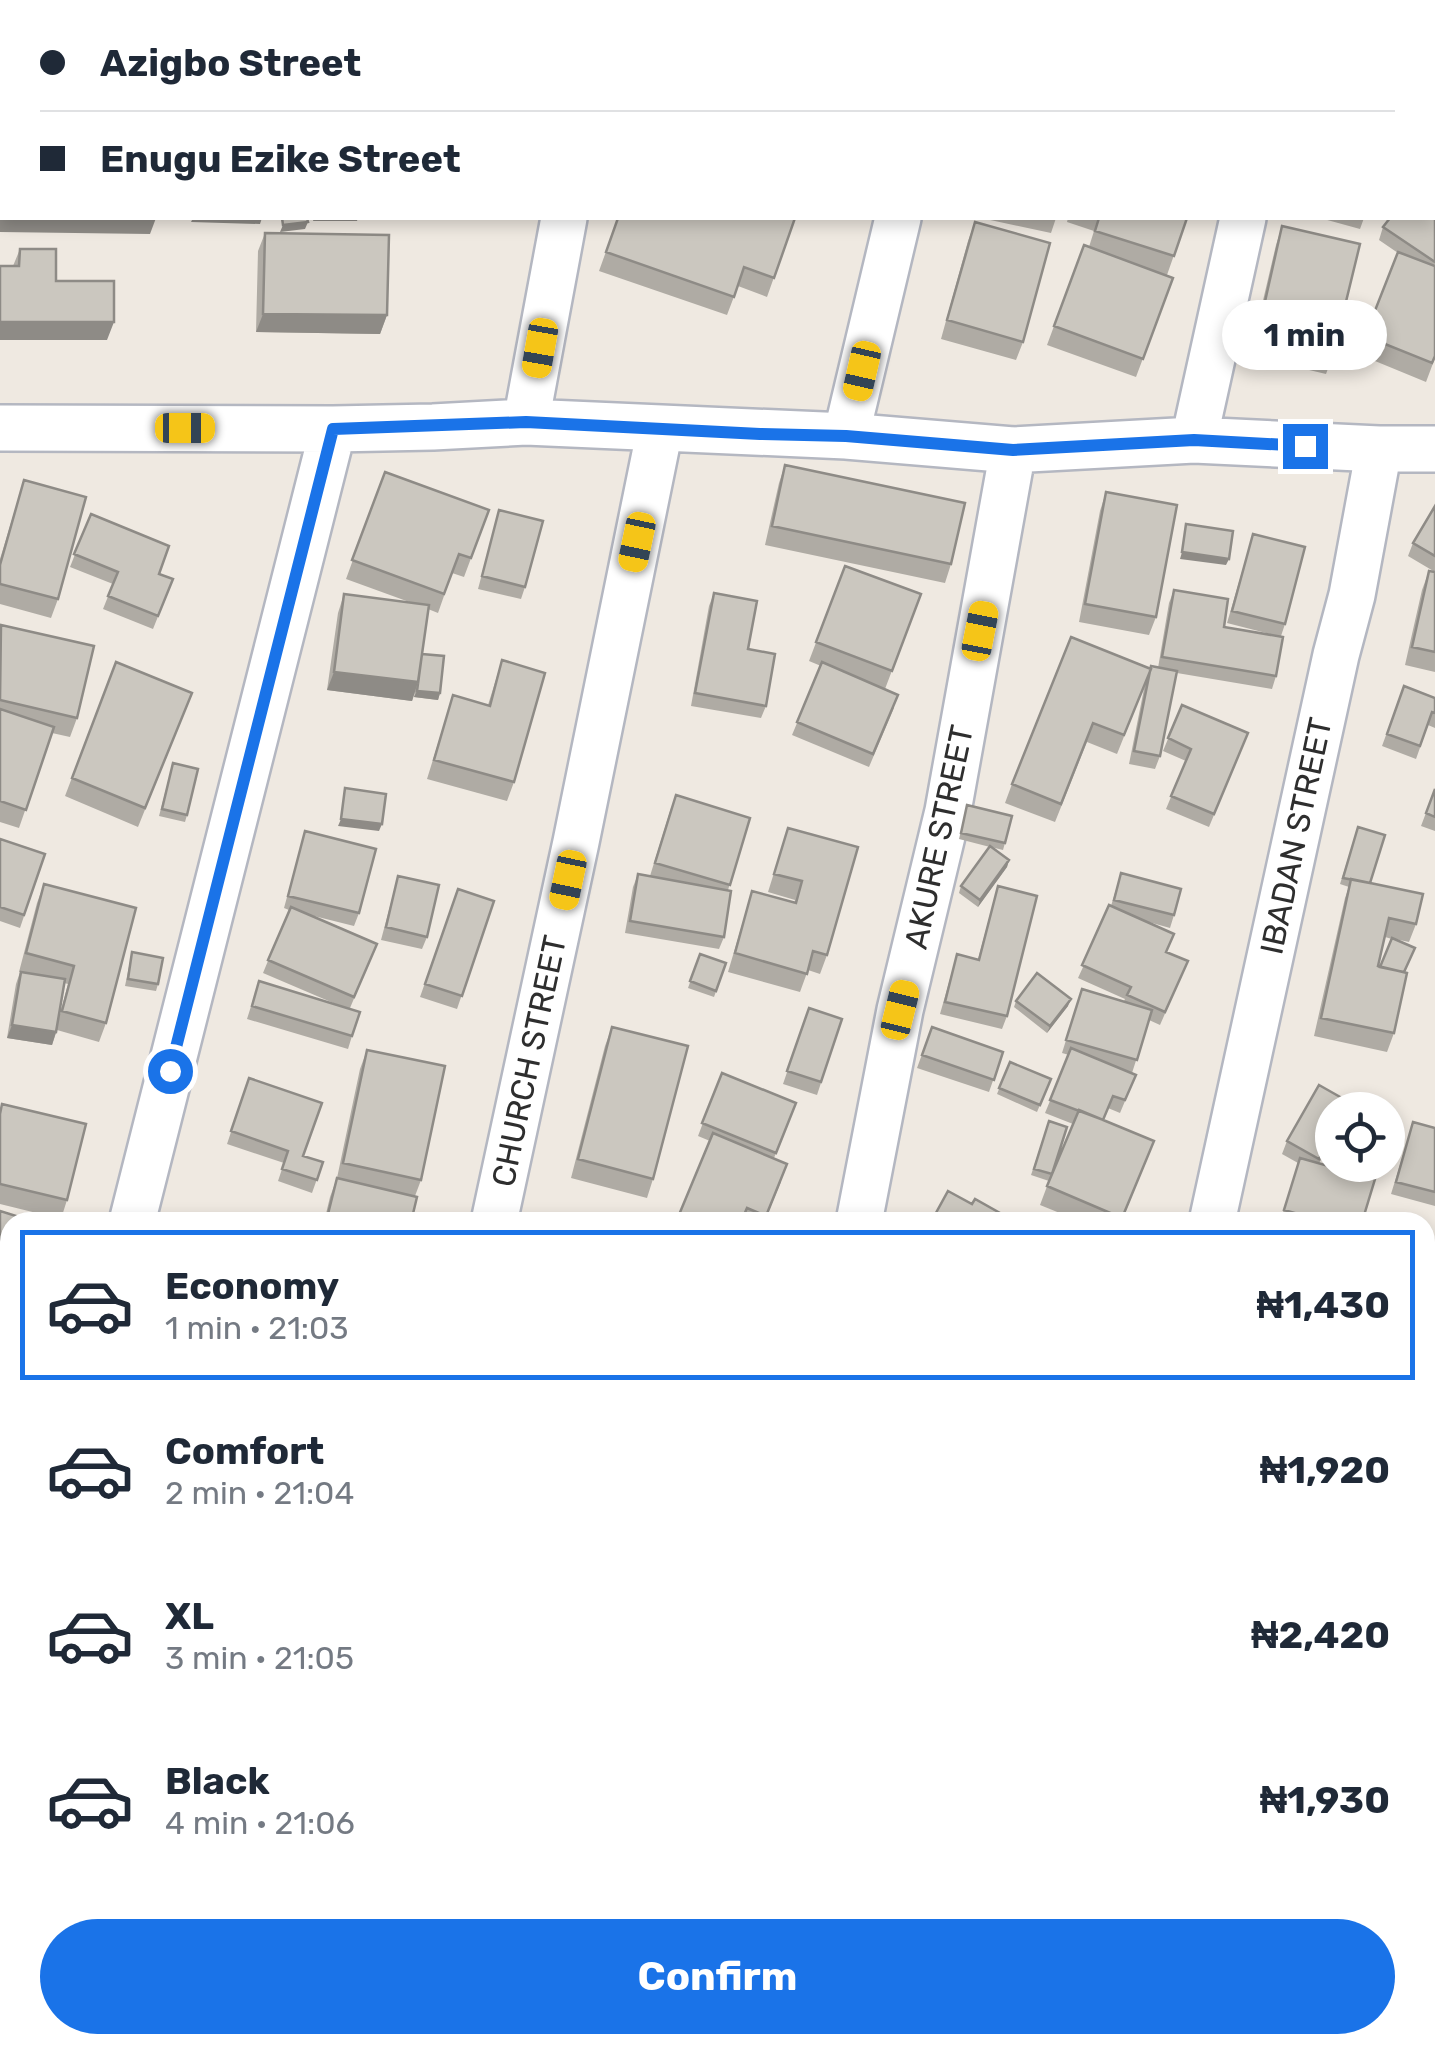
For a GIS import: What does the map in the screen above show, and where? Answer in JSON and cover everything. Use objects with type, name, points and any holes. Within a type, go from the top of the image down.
[{"type":"street","points":[[526,422],[564,220]]},
{"type":"street","points":[[846,436],[898,220]]},
{"type":"street","points":[[1194,440],[1242,220]]},
{"type":"street","points":[[0,428],[333,429],[526,422],[846,436],[1013,450],[1194,440],[1435,448]]},
{"type":"street","points":[[135,1212],[333,429]]},
{"type":"street","name":"CHURCH STREET","points":[[496,1212],[660,429]]},
{"type":"street","name":"IBADAN STREET","points":[[1214,1212],[1352,596],[1379,449]]},
{"type":"street","name":"AKURE STREET","points":[[861,1212],[900,1010],[948,811],[1013,450]]},
{"type":"building","points":[[282,220],[308,222],[283,225]]},
{"type":"building","points":[[617,220],[794,220],[774,278],[744,267],[734,297],[606,252]]},
{"type":"building","points":[[1098,220],[1186,220],[1174,256],[1095,231]]},
{"type":"building","points":[[1388,220],[1435,220],[1435,262],[1383,227]]},
{"type":"building","points":[[975,222],[1050,243],[1023,342],[947,320]]},
{"type":"building","points":[[1282,226],[1360,244],[1333,355],[1257,337]]},
{"type":"building","points":[[265,233],[389,235],[387,315],[263,314]]},
{"type":"building","points":[[1084,245],[1173,278],[1143,359],[1054,326]]},
{"type":"building","points":[[20,249],[56,249],[56,281],[114,281],[114,322],[0,322],[0,266],[19,266]]},
{"type":"building","points":[[1398,252],[1435,266],[1432,363],[1365,336]]},
{"type":"building","points":[[785,465],[965,503],[951,564],[772,526]]},
{"type":"building","points":[[385,472],[489,510],[471,558],[459,554],[444,594],[352,560]]},
{"type":"building","points":[[24,480],[86,497],[58,599],[0,584],[0,565]]},
{"type":"building","points":[[1106,492],[1177,505],[1156,617],[1085,604]]},
{"type":"building","points":[[1435,506],[1435,556],[1413,543]]},
{"type":"building","points":[[499,510],[543,521],[525,587],[482,576]]},
{"type":"building","points":[[91,514],[169,546],[159,574],[173,579],[158,616],[108,596],[118,572],[74,554]]},
{"type":"building","points":[[1186,524],[1233,531],[1229,559],[1182,552]]},
{"type":"building","points":[[1253,534],[1305,547],[1285,624],[1232,611]]},
{"type":"building","points":[[845,566],[921,594],[892,671],[816,642]]},
{"type":"building","points":[[1429,571],[1435,572],[1435,652],[1412,647]]},
{"type":"building","points":[[1174,590],[1228,599],[1224,627],[1283,637],[1276,676],[1162,657]]},
{"type":"building","points":[[714,593],[757,601],[748,649],[775,654],[766,706],[695,693]]},
{"type":"building","points":[[344,594],[429,605],[418,682],[334,672]]},
{"type":"building","points":[[1,625],[94,646],[77,718],[0,700]]},
{"type":"building","points":[[1071,637],[1151,669],[1124,735],[1093,723],[1061,804],[1012,784]]},
{"type":"building","points":[[422,654],[444,656],[440,693],[417,691]]},
{"type":"building","points":[[502,660],[545,673],[514,782],[434,760],[453,695],[490,706]]},
{"type":"building","points":[[116,662],[192,693],[145,808],[72,778]]},
{"type":"building","points":[[822,662],[898,695],[873,754],[797,722]]},
{"type":"building","points":[[1151,666],[1177,671],[1160,756],[1134,751]]},
{"type":"building","points":[[1404,686],[1435,698],[1435,713],[1432,712],[1420,746],[1387,734]]},
{"type":"building","points":[[1182,705],[1248,733],[1214,814],[1171,796],[1191,749],[1168,738]]},
{"type":"building","points":[[0,709],[54,727],[26,810],[0,801]]},
{"type":"building","points":[[173,763],[198,769],[187,815],[162,809]]},
{"type":"building","points":[[345,788],[386,794],[382,824],[341,819]]},
{"type":"building","points":[[1435,789],[1435,817],[1426,813]]},
{"type":"building","points":[[676,795],[750,818],[730,885],[655,863]]},
{"type":"building","points":[[967,805],[1012,816],[1005,843],[961,833]]},
{"type":"building","points":[[1358,827],[1385,835],[1370,883],[1343,878]]},
{"type":"building","points":[[788,828],[858,847],[827,955],[813,951],[807,974],[735,953],[752,891],[796,903],[802,881],[774,874]]},
{"type":"building","points":[[305,831],[376,849],[359,913],[288,896]]},
{"type":"building","points":[[0,839],[45,854],[24,915],[0,907]]},
{"type":"building","points":[[990,846],[1009,860],[980,900],[961,886]]},
{"type":"building","points":[[1121,873],[1181,889],[1174,915],[1114,900]]},
{"type":"building","points":[[638,874],[731,891],[724,937],[630,921]]},
{"type":"building","points":[[398,876],[439,885],[427,937],[386,927]]},
{"type":"building","points":[[1351,879],[1423,894],[1416,924],[1389,918],[1378,966],[1407,973],[1394,1033],[1321,1018]]},
{"type":"building","points":[[44,884],[136,908],[106,1023],[62,1011],[74,966],[26,953]]},
{"type":"building","points":[[998,886],[1037,896],[1007,1016],[945,1002],[957,954],[979,960]]},
{"type":"building","points":[[458,889],[494,901],[462,996],[425,984]]},
{"type":"building","points":[[1109,905],[1174,934],[1166,952],[1188,961],[1165,1012],[1127,995],[1131,987],[1082,965]]},
{"type":"building","points":[[291,907],[377,944],[354,997],[268,960]]},
{"type":"building","points":[[1392,938],[1415,948],[1404,972],[1380,967]]},
{"type":"building","points":[[132,952],[163,958],[158,984],[128,979]]},
{"type":"building","points":[[700,954],[726,963],[716,991],[690,981]]},
{"type":"building","points":[[21,972],[65,979],[56,1032],[12,1025]]},
{"type":"building","points":[[1037,973],[1071,999],[1050,1026],[1016,1001]]},
{"type":"building","points":[[259,981],[360,1012],[352,1036],[252,1006]]},
{"type":"building","points":[[1082,989],[1152,1010],[1137,1060],[1066,1040]]},
{"type":"building","points":[[809,1008],[842,1019],[821,1082],[787,1071]]},
{"type":"building","points":[[612,1027],[688,1046],[653,1179],[578,1159]]},
{"type":"building","points":[[932,1027],[1003,1052],[994,1080],[922,1055]]},
{"type":"building","points":[[1071,1048],[1136,1075],[1125,1100],[1113,1096],[1103,1120],[1050,1100]]},
{"type":"building","points":[[367,1050],[445,1066],[421,1180],[343,1163]]},
{"type":"building","points":[[1010,1062],[1051,1079],[1040,1105],[999,1088]]},
{"type":"building","points":[[722,1073],[796,1103],[776,1153],[702,1123]]},
{"type":"building","points":[[249,1078],[322,1103],[303,1156],[323,1162],[317,1180],[282,1169],[288,1151],[231,1131]]},
{"type":"building","points":[[1315,1092],[1315,1157],[1287,1141]]},
{"type":"building","points":[[2,1104],[86,1124],[67,1200],[0,1184]]},
{"type":"building","points":[[1079,1110],[1154,1141],[1124,1212],[1108,1212],[1047,1186]]},
{"type":"building","points":[[1049,1121],[1067,1127],[1052,1174],[1034,1169]]},
{"type":"building","points":[[1413,1122],[1435,1128],[1435,1192],[1396,1182],[1405,1182],[1405,1150]]},
{"type":"building","points":[[713,1133],[787,1164],[768,1212],[747,1208],[745,1212],[680,1212]]},
{"type":"building","points":[[1300,1158],[1315,1162],[1315,1182],[1374,1182],[1365,1212],[1284,1210]]},
{"type":"building","points":[[337,1178],[417,1197],[413,1212],[328,1212]]},
{"type":"building","points":[[948,1191],[972,1204],[975,1199],[998,1212],[936,1212]]},
{"type":"route","points":[[170,1071],[333,429],[526,422],[846,436],[1013,450],[1194,440],[1305,446]]}]
